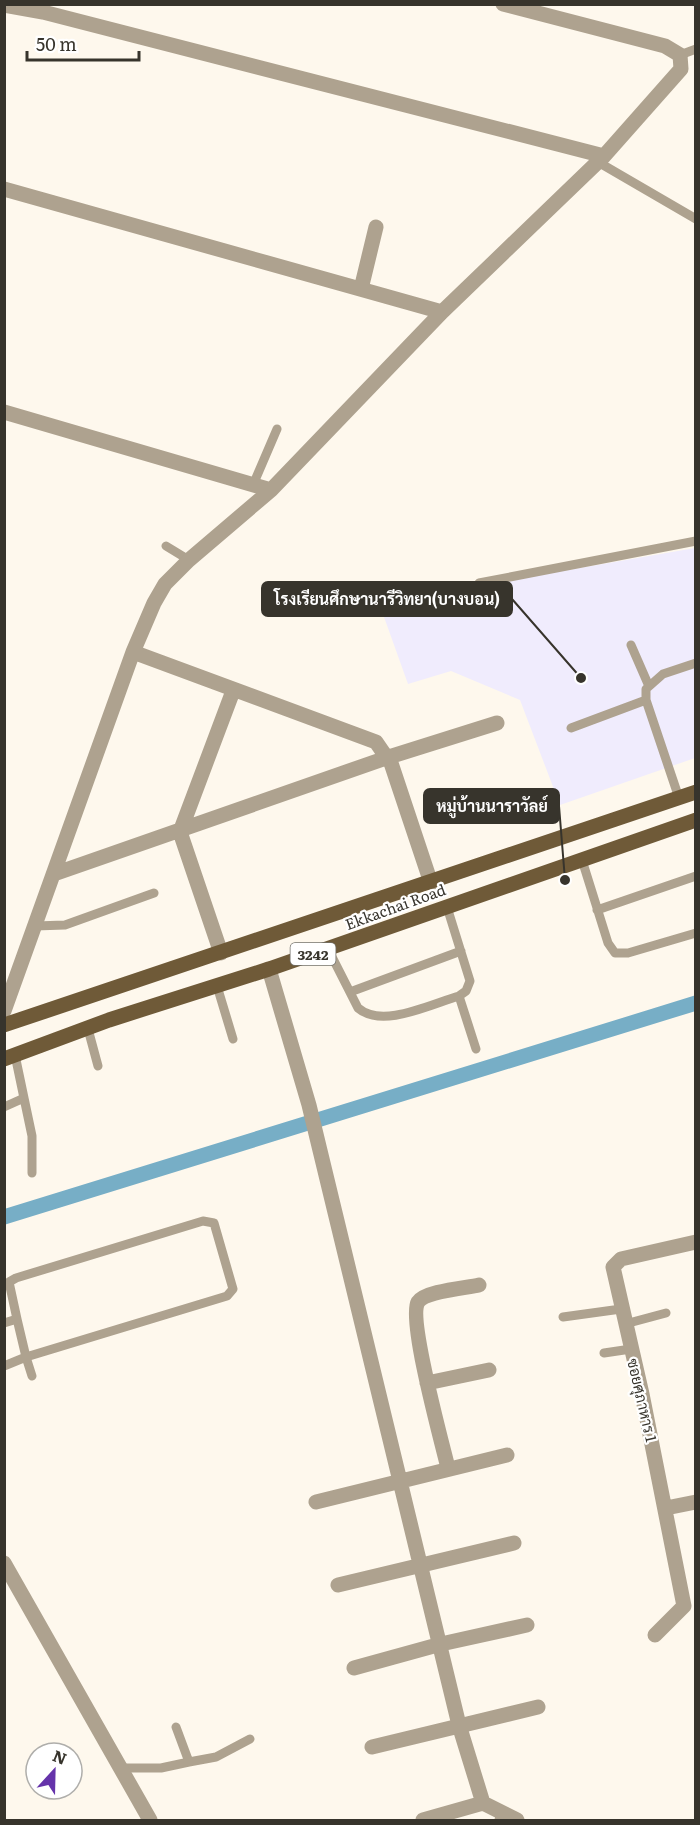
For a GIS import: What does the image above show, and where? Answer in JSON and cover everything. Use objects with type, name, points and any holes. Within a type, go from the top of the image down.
[{"type":"main road","name":"Ekkachai Road","points":[[4,1025],[696,792]]},
{"type":"main road","name":"Ekkachai Road","points":[[10,1057],[696,820]]},
{"type":"street","points":[[4,1011],[134,652],[154,603],[165,584],[189,560],[271,490],[442,312],[601,159],[681,69],[680,55],[665,46],[503,4]]},
{"type":"street","points":[[4,5],[44,8],[601,159]]},
{"type":"street","points":[[4,189],[442,312]]},
{"type":"street","points":[[361,289],[376,227]]},
{"type":"street","points":[[4,412],[271,490]]},
{"type":"street","points":[[134,652],[233,691],[376,742],[388,758],[431,883]]},
{"type":"street","points":[[221,953],[180,832],[233,691]]},
{"type":"street","points":[[54,874],[388,758],[497,723]]},
{"type":"street","points":[[269,969],[309,1105],[459,1725],[483,1803],[508,1818]]},
{"type":"street","name":"ซอยศุภาหาร 1","points":[[690,1609],[613,1274],[616,1262],[696,1242]]},
{"type":"street","points":[[448,1468],[427,1383],[415,1314],[418,1301],[428,1295],[479,1285]]},
{"type":"street","points":[[427,1383],[489,1370]]},
{"type":"street","points":[[316,1502],[401,1483],[448,1468],[507,1455]]},
{"type":"street","points":[[666,1508],[696,1502]]},
{"type":"street","points":[[338,1585],[514,1543]]},
{"type":"street","points":[[4,1563],[150,1821]]},
{"type":"street","points":[[655,1635],[690,1609]]},
{"type":"street","points":[[354,1668],[441,1644],[527,1625]]},
{"type":"street","points":[[372,1747],[538,1707]]},
{"type":"street","points":[[423,1821],[483,1803]]},
{"type":"lane","points":[[680,55],[696,49]]},
{"type":"lane","points":[[601,159],[696,219]]},
{"type":"lane","points":[[253,485],[278,429]]},
{"type":"lane","points":[[479,583],[696,541]]},
{"type":"lane","points":[[166,546],[189,560]]},
{"type":"lane","points":[[631,645],[648,684],[646,700],[680,798]]},
{"type":"lane","points":[[648,684],[663,674],[696,663]]},
{"type":"lane","points":[[571,728],[646,700]]},
{"type":"lane","points":[[582,860],[608,943],[615,953],[628,953],[696,933]]},
{"type":"lane","points":[[597,910],[696,876]]},
{"type":"lane","points":[[35,926],[65,925],[154,893]]},
{"type":"lane","points":[[328,949],[358,1008],[365,1014],[384,1019],[459,996],[466,991],[470,981],[447,907]]},
{"type":"lane","points":[[350,992],[461,951]]},
{"type":"lane","points":[[217,986],[233,1039]]},
{"type":"lane","points":[[459,996],[476,1048]]},
{"type":"lane","points":[[88,1029],[98,1066]]},
{"type":"lane","points":[[10,1057],[24,1098],[32,1136],[32,1173]]},
{"type":"lane","points":[[4,1107],[24,1098]]},
{"type":"lane","points":[[4,1366],[26,1357],[226,1296],[233,1289],[217,1230],[210,1221],[22,1275],[7,1283],[26,1357],[32,1376]]},
{"type":"lane","points":[[563,1317],[621,1308]]},
{"type":"lane","points":[[625,1324],[666,1313]]},
{"type":"lane","points":[[4,1323],[17,1319]]},
{"type":"lane","points":[[604,1353],[632,1349]]},
{"type":"lane","points":[[176,1727],[189,1762]]},
{"type":"lane","points":[[121,1768],[161,1768],[216,1756],[250,1739]]},
{"type":"shaded area","points":[[695,548],[695,758],[560,805],[520,700],[451,671],[408,684],[379,603]]},
{"type":"waterway","points":[[4,1217],[696,1003]]},
{"type":"place","name":"โรงเรียนศึกษานารีวิทยา(บางบอน)","points":[[581,678]]},
{"type":"place","name":"หมู่บ้านนาราวัลย์","points":[[565,880]]}]
